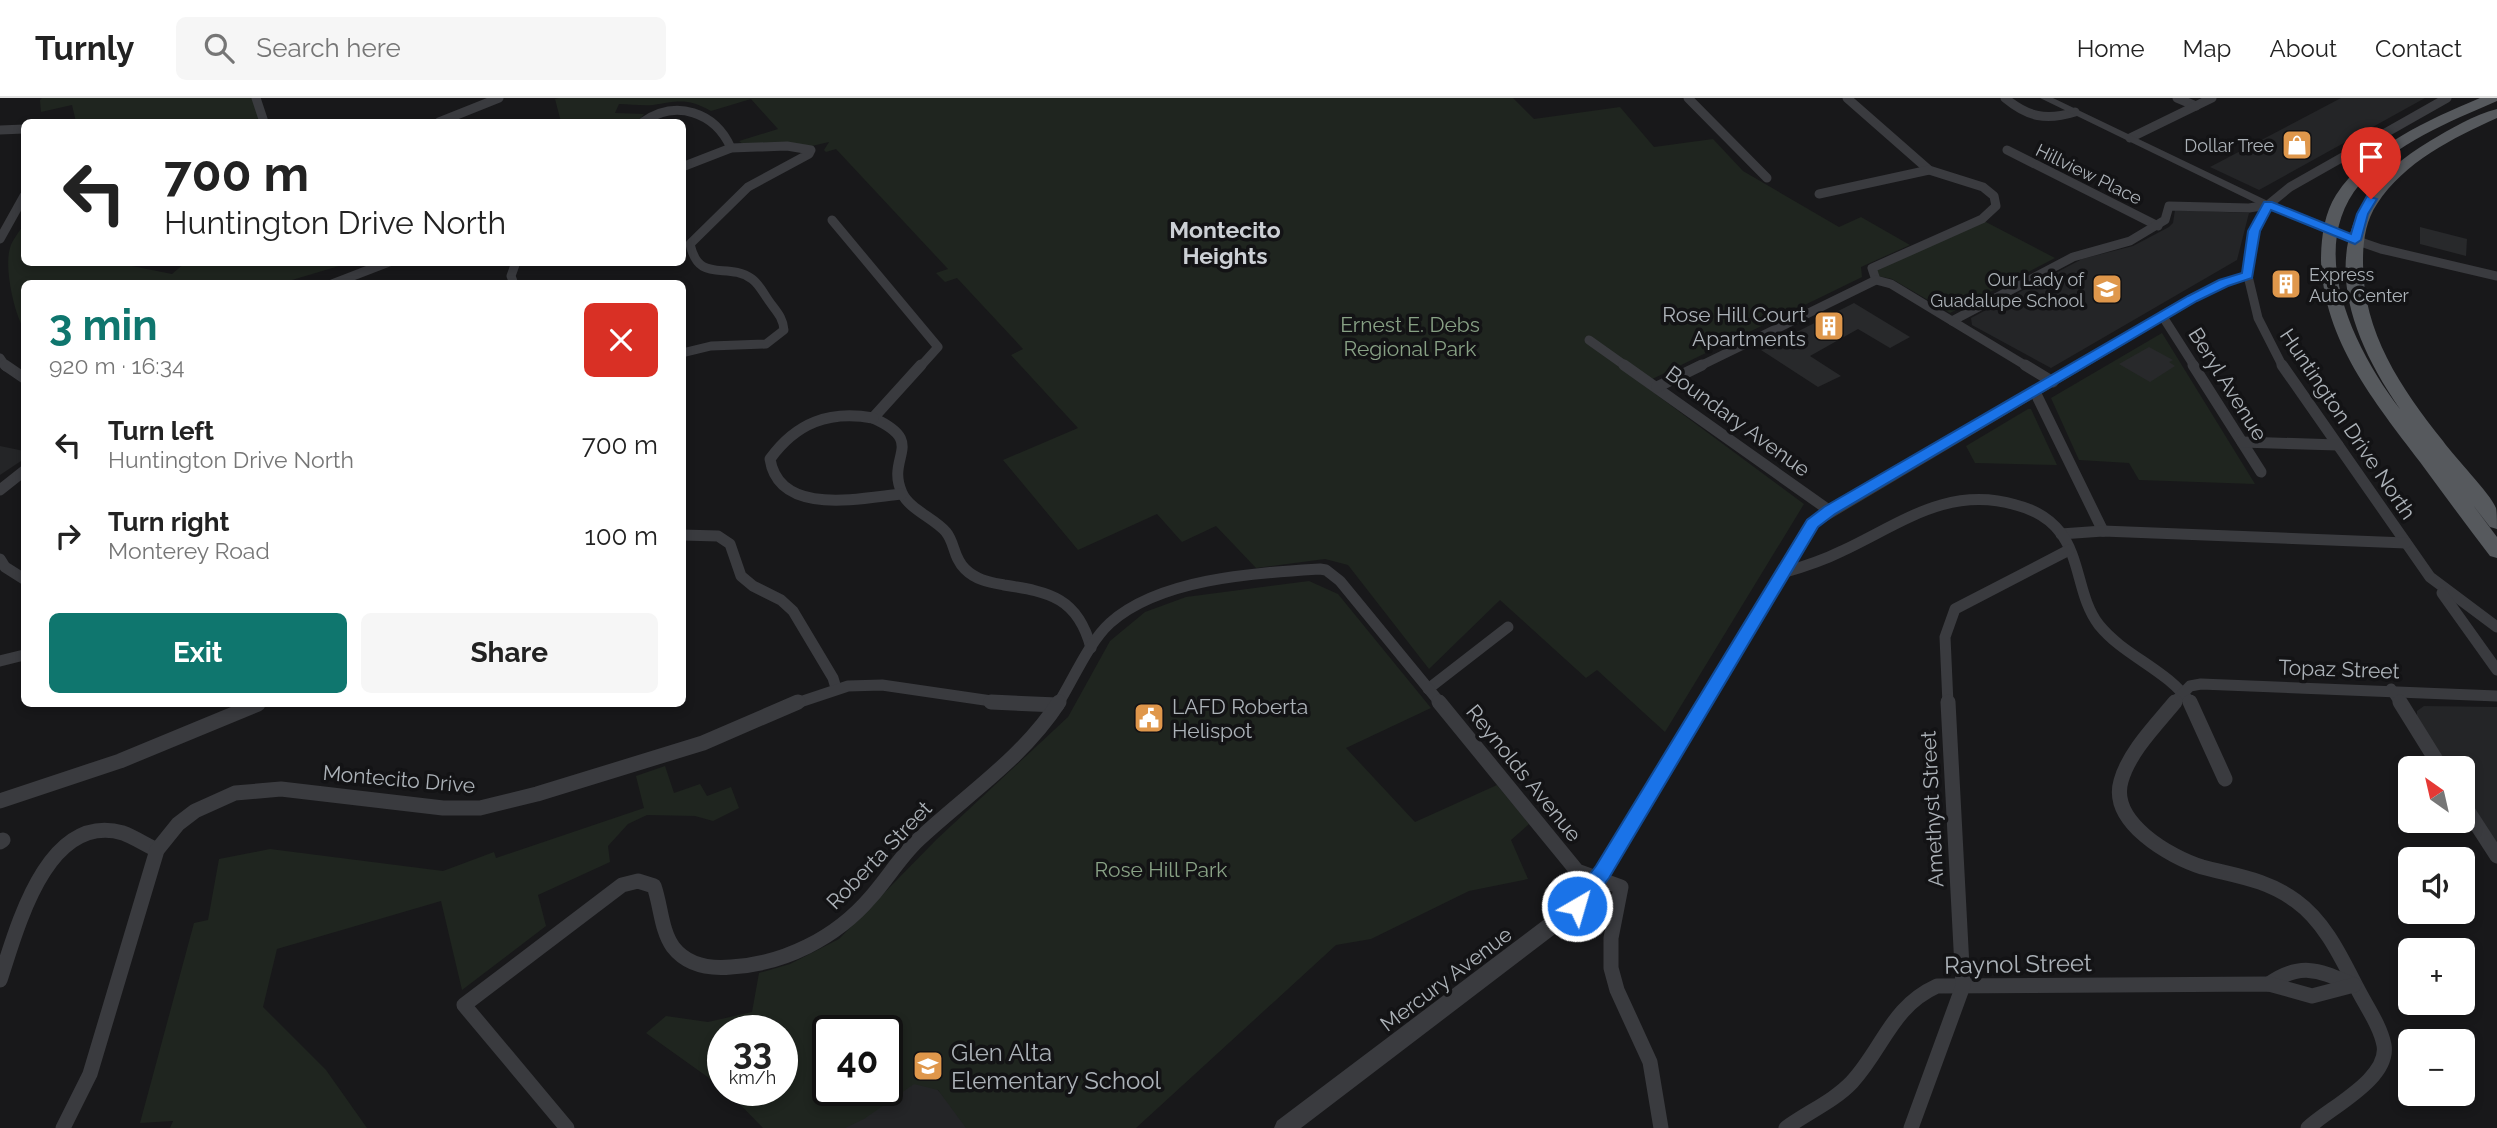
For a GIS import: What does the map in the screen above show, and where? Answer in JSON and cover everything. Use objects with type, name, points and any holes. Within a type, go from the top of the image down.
[{"type":"main road","points":[[2492,98],[2436,123],[2374,163],[2344,195],[2330,231],[2330,291],[2336,316],[2353,354],[2383,401],[2497,551]]},
{"type":"main road","points":[[2497,113],[2423,153],[2385,183],[2362,214],[2355,240],[2359,312],[2369,341],[2387,377],[2497,522]]},
{"type":"street","points":[[256,98],[263,119]]},
{"type":"street","points":[[446,119],[499,98]]},
{"type":"street","points":[[1688,98],[1767,178]]},
{"type":"street","points":[[1847,98],[1929,170],[1983,187],[1994,196],[1996,206],[1982,219],[1872,268],[1876,280]]},
{"type":"street","points":[[2005,98],[2043,120],[2054,120],[2075,112]]},
{"type":"street","points":[[2045,98],[2268,205],[2330,231],[2381,249],[2497,276]]},
{"type":"street","points":[[2177,98],[2196,106]]},
{"type":"street","points":[[2130,138],[2212,98]]},
{"type":"street","name":"Huntington Drive North","points":[[2447,98],[2290,187],[2268,205],[2254,231],[2248,276],[2250,294],[2261,328],[2277,358],[2430,578],[2497,627]]},
{"type":"street","points":[[645,119],[651,111],[664,104],[678,101],[696,104],[714,119],[731,148]]},
{"type":"street","points":[[0,130],[21,129]]},
{"type":"street","points":[[686,165],[731,148],[787,146],[811,150],[809,154],[748,187],[690,244],[694,260],[703,268],[750,278],[779,313],[784,330],[766,344],[711,346],[686,352]]},
{"type":"street","name":"Hillview Place","points":[[2007,150],[2158,226]]},
{"type":"street","points":[[1819,194],[1929,170]]},
{"type":"street","points":[[0,239],[21,201]]},
{"type":"street","points":[[1952,321],[2073,257],[2130,241],[2165,220],[2169,206],[2249,208],[2268,205]]},
{"type":"street","points":[[832,220],[938,347],[873,418]]},
{"type":"street","points":[[342,280],[378,266]]},
{"type":"street","name":"Mercury Avenue","points":[[1284,1128],[1577,906],[1597,880],[1812,523],[2223,283],[2248,276]]},
{"type":"street","points":[[1657,387],[1876,280],[1891,284],[2053,382]]},
{"type":"street","name":"Beryl Avenue","points":[[2163,317],[2261,471]]},
{"type":"street","name":"Boundary Avenue","points":[[1589,340],[1830,511]]},
{"type":"street","points":[[0,358],[6,367],[21,376]]},
{"type":"street","points":[[2035,392],[2103,531]]},
{"type":"street","points":[[902,495],[814,499],[786,489],[774,478],[770,459],[780,443],[793,430],[840,414],[855,414],[893,425],[900,434],[903,445],[898,471],[902,495],[949,535],[955,557],[971,575],[983,581],[1045,592],[1061,599],[1085,623],[1091,648]]},
{"type":"street","points":[[2242,442],[2338,445]]},
{"type":"street","points":[[0,490],[21,473]]},
{"type":"street","points":[[1782,573],[1806,569],[1925,511],[1969,497],[2009,500],[2040,514],[2061,534],[2069,550],[2085,603],[2099,625],[2119,645],[2163,674],[2183,692],[2225,779]]},
{"type":"street","points":[[2061,534],[2103,531],[2406,544]]},
{"type":"street","points":[[686,535],[718,536],[730,544],[740,574],[754,586],[787,603],[793,611],[829,669],[836,688]]},
{"type":"street","name":"Amethyst Street","points":[[1910,1128],[1963,986],[1945,637],[1955,609],[2069,550]]},
{"type":"street","points":[[0,559],[5,567],[21,577]]},
{"type":"street","name":"Roberta Street","points":[[568,1128],[464,1004],[631,880],[641,880],[654,886],[660,900],[666,935],[677,951],[696,964],[722,968],[766,964],[802,950],[833,931],[863,906],[914,844],[1032,740],[1057,705],[1091,648],[1109,624],[1124,612],[1142,601],[1180,587],[1311,569],[1326,570]]},
{"type":"street","name":"Reynolds Avenue","points":[[1326,570],[1340,581],[1577,871],[1597,880],[1615,882],[1620,887],[1610,965],[1614,981],[1647,1052],[1661,1128]]},
{"type":"street","points":[[2430,578],[2497,670]]},
{"type":"street","points":[[1428,689],[1507,627]]},
{"type":"street","points":[[0,661],[21,655]]},
{"type":"street","name":"Topaz Street","points":[[2183,692],[2190,686],[2201,684],[2390,689],[2497,696]]},
{"type":"street","name":"Montecito Drive","points":[[63,1128],[90,1074],[157,850],[178,824],[215,800],[235,793],[281,789],[443,808],[480,808],[537,794],[703,743],[836,688],[882,685],[1001,704],[1057,705]]},
{"type":"street","points":[[2390,689],[2433,756]]},
{"type":"street","points":[[2183,692],[2123,771],[2119,788],[2124,808],[2132,822],[2148,838],[2172,854],[2201,867],[2260,881],[2300,904],[2326,937],[2354,985],[2386,1050],[2381,1066],[2364,1084],[2308,1128]]},
{"type":"street","points":[[0,800],[120,761],[251,707]]},
{"type":"street","points":[[2475,822],[2497,856]]},
{"type":"street","points":[[0,980],[32,890],[50,861],[67,844],[82,835],[111,829],[132,834],[157,850]]},
{"type":"street","name":"Raynol Street","points":[[2269,984],[2291,970],[2302,968],[2317,970],[2354,985]]},
{"type":"street","name":"Raynol Street","points":[[1786,1128],[1852,1083],[1902,1009],[1919,992],[1937,986],[2269,984],[2316,998],[2354,985]]},
{"type":"shaded area","points":[[2341,98],[2425,98],[2259,190],[2210,167]]},
{"type":"shaded area","name":"Our Lady of Guadalupe School","points":[[2175,210],[2249,213],[2237,260],[2051,368],[1972,325],[1971,318],[2082,259],[2133,246],[2169,227],[2173,223]]},
{"type":"shaded area","points":[[0,446],[21,450],[21,461],[0,475]]},
{"type":"shaded area","points":[[2424,706],[2497,707],[2497,844],[2475,810],[2475,756],[2440,756],[2417,720],[2417,711]]},
{"type":"shaded area","points":[[903,1054],[974,1128],[831,1128],[863,1106],[903,1106]]},
{"type":"green space","points":[[253,98],[259,119],[75,119],[72,105],[41,112],[40,100]]},
{"type":"green space","name":"Ernest E. Debs Regional Park","points":[[1513,98],[1534,119],[1620,107],[1654,147],[1713,139],[1743,171],[1839,227],[1861,217],[1910,245],[1861,267],[1862,277],[1642,384],[1804,504],[1665,732],[1597,670],[1586,678],[1500,600],[1429,669],[1348,565],[1325,559],[1256,568],[1216,526],[1182,542],[1157,514],[1078,550],[1003,460],[1078,428],[1011,355],[1023,349],[957,278],[945,282],[936,273],[948,269],[836,149],[826,152],[824,150],[829,142],[812,146],[744,145],[739,141],[778,129],[751,99],[711,111],[683,102],[619,104],[615,113],[644,114],[640,119],[560,119],[555,99]]},
{"type":"green space","points":[[1984,221],[2055,258],[1950,313],[1892,279],[1878,276],[1876,270]]},
{"type":"green space","points":[[21,229],[21,266],[132,266],[172,274],[181,266],[339,266],[292,280],[21,280],[21,324],[9,278],[8,256]]},
{"type":"green space","points":[[2162,333],[2255,484],[2139,480],[2129,463],[2079,460],[2051,398]]},
{"type":"green space","points":[[2031,409],[2057,465],[1975,463],[1966,446]]},
{"type":"green space","name":"Rose Hill Park","points":[[1309,581],[1338,594],[1431,708],[1346,748],[1415,822],[1497,785],[1529,824],[1511,840],[1528,879],[1469,891],[1371,939],[1336,945],[1136,1128],[966,1128],[938,1090],[914,1084],[903,1092],[903,1015],[812,1015],[812,1106],[883,1106],[845,1128],[763,1128],[742,1106],[798,1106],[798,1015],[739,1015],[752,1012],[759,973],[790,964],[839,939],[937,839],[1068,717],[1110,641],[1145,612],[1186,597]]},
{"type":"green space","points":[[665,766],[674,793],[700,784],[707,796],[731,787],[739,808],[713,821],[695,816],[647,815],[628,824],[608,846],[610,862],[538,895],[546,926],[462,990],[441,901],[277,949],[263,1007],[326,1070],[367,1128],[170,1128],[173,1121],[140,1123],[194,923],[208,920],[219,859],[270,849],[443,871],[494,852],[496,858],[644,808],[636,776]]},
{"type":"green space","name":"Rose Hill Park","points":[[666,1016],[707,1022],[707,1077],[646,1033]]},
{"type":"building","points":[[2420,227],[2467,239],[2466,256],[2420,244]]},
{"type":"building","points":[[1854,303],[1910,337],[1890,348],[1858,329],[1810,356],[1841,376],[1818,387],[1761,350]]},
{"type":"building","points":[[2149,347],[2173,360],[2169,362],[2175,366],[2150,382],[2119,364]]},
{"type":"place","name":"Dollar Tree","points":[[2297,145]]},
{"type":"place","name":"Express Auto Center","points":[[2286,284]]},
{"type":"place","name":"Our Lady of Guadalupe School","points":[[2107,289]]},
{"type":"place","name":"Rose Hill Court Apartments","points":[[1829,326]]},
{"type":"place","name":"LAFD Roberta Helispot","points":[[1149,718]]},
{"type":"place","name":"Glen Alta Elementary School","points":[[928,1066]]},
{"type":"district","name":"Montecito Heights","points":[[1225,242]]},
{"type":"route","points":[[1577,906],[1602,872],[1812,523],[2193,298],[2223,283],[2248,276],[2254,231],[2268,205],[2355,240],[2362,214],[2371,199]]}]
